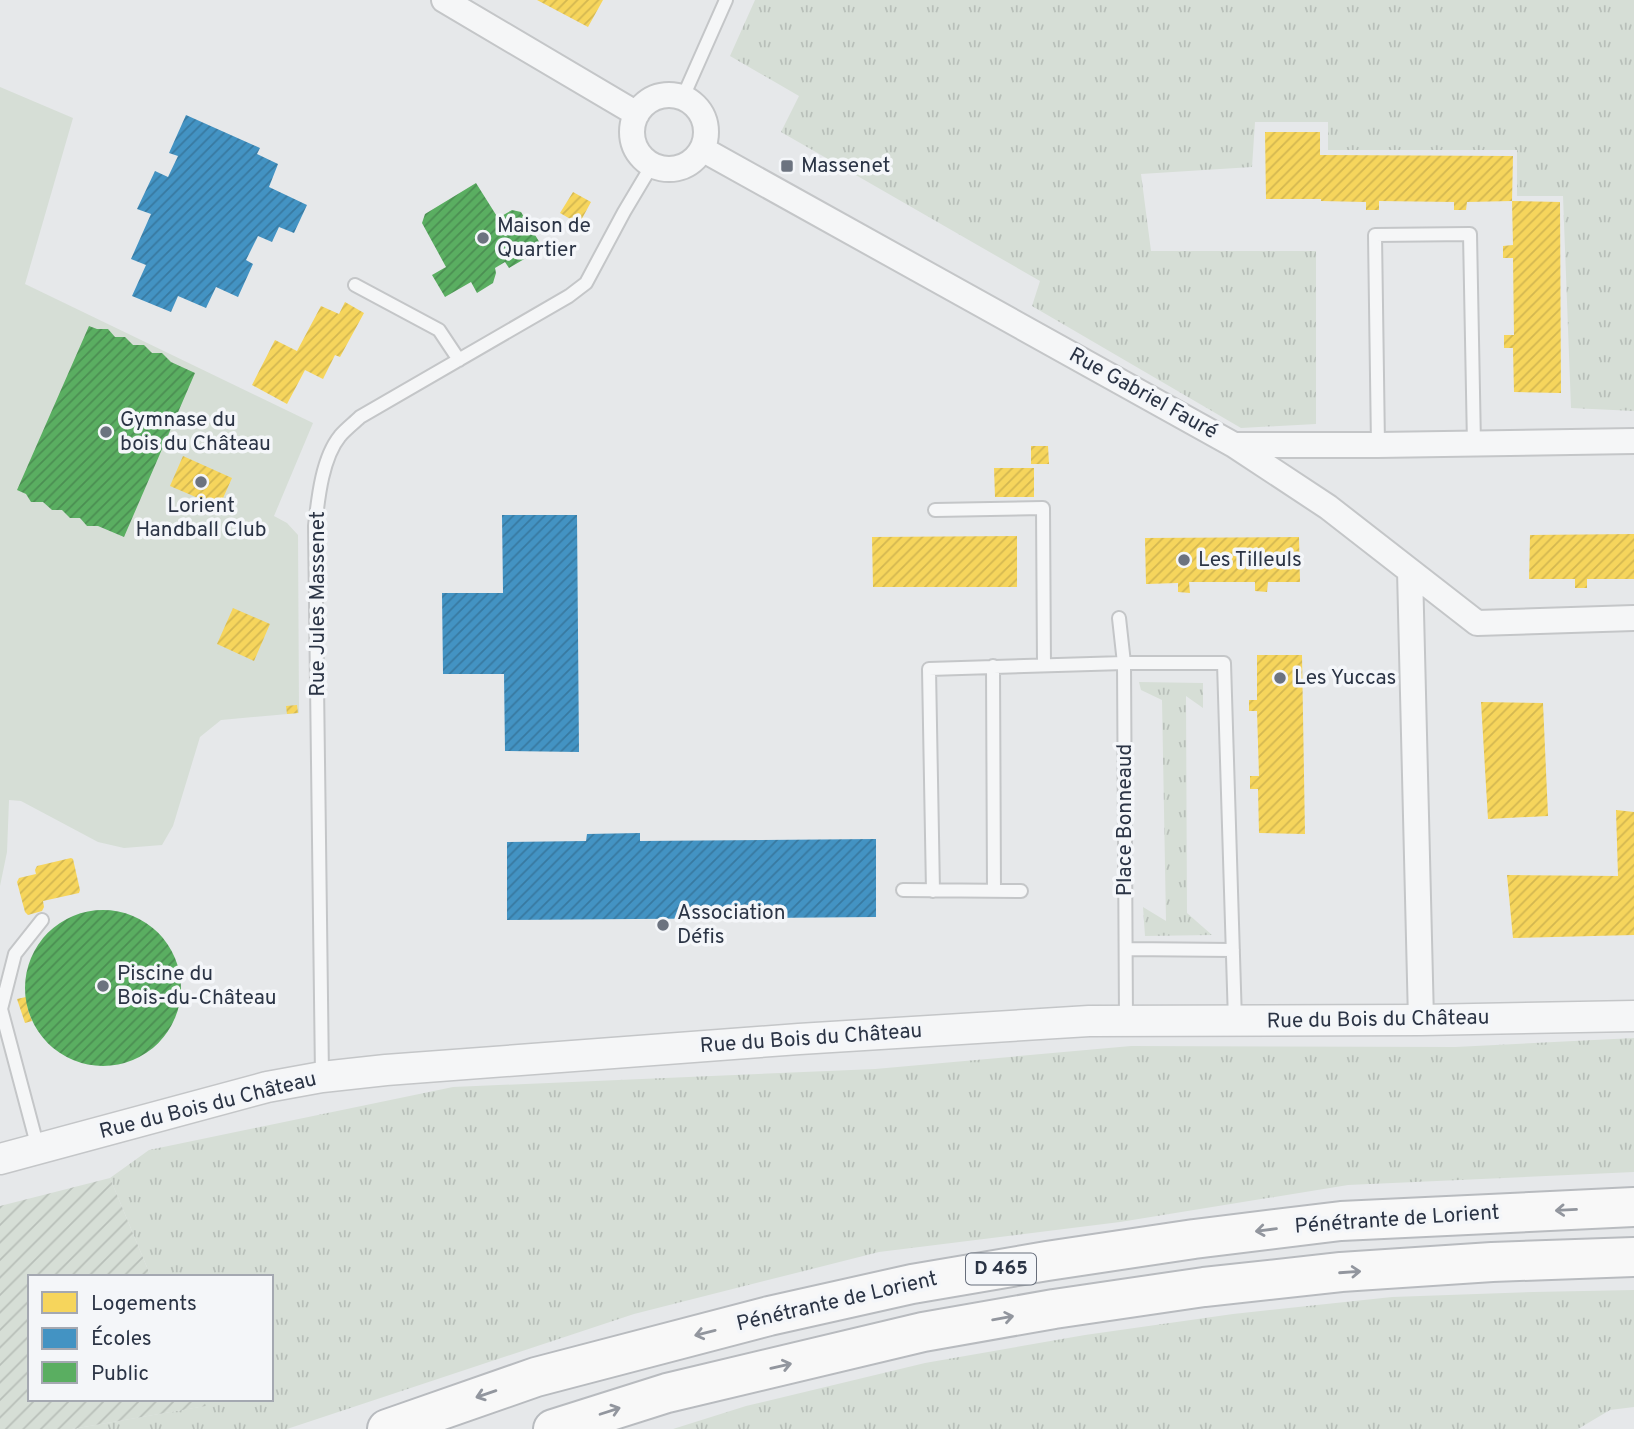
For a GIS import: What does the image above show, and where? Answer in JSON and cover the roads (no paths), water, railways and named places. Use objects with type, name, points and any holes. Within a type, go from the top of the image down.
[{"type":"highway","name":"Pénétrante de Lorient","points":[[387,1429],[537,1377],[769,1316],[912,1284],[1194,1239],[1340,1222],[1634,1207]]},
{"type":"highway","name":"D 465","points":[[553,1429],[667,1393],[922,1332],[1054,1309],[1204,1287],[1342,1272],[1492,1262],[1634,1258]]},
{"type":"street","points":[[444,0],[637,114]]},
{"type":"street","points":[[657,97],[683,97],[696,106],[704,119],[706,134],[702,149],[693,161],[666,169],[652,164],[640,155],[634,143],[632,128],[645,103],[657,97]]},
{"type":"street","name":"Rue Gabriel Fauré","points":[[702,149],[1234,445],[1634,441]]},
{"type":"street","points":[[1234,445],[1328,507],[1477,624],[1634,618]]},
{"type":"street","points":[[1410,571],[1421,1020]]},
{"type":"street","name":"Rue du Bois du Château","points":[[0,1159],[267,1087],[322,1077],[497,1060],[1089,1021],[1634,1016]]},
{"type":"lane","points":[[683,97],[726,0]]},
{"type":"lane","name":"Rue Jules Massenet","points":[[322,1077],[315,539],[318,498],[326,466],[338,438],[360,417],[569,296],[586,283],[652,164]]},
{"type":"lane","points":[[1378,445],[1375,235],[1443,234],[1470,234],[1474,444]]},
{"type":"lane","points":[[355,285],[439,330],[459,360]]},
{"type":"lane","points":[[935,510],[1043,508],[1044,665]]},
{"type":"lane","name":"Place Bonneaud","points":[[1118,618],[1125,663],[1126,1021]]},
{"type":"lane","points":[[933,891],[929,669],[1224,663],[1235,1021]]},
{"type":"lane","points":[[993,666],[994,891]]},
{"type":"lane","points":[[903,890],[1021,891]]},
{"type":"lane","points":[[38,1149],[1,1009],[15,954],[42,920]]},
{"type":"lane","points":[[1126,949],[1233,950]]},
{"type":"place","name":"Massenet","points":[[787,166]]},
{"type":"place","name":"Maison de Quartier","points":[[483,238]]},
{"type":"place","name":"Gymnase du bois du Château","points":[[106,432]]},
{"type":"place","name":"Lorient Handball Club","points":[[201,482]]},
{"type":"place","name":"Les Tilleuls","points":[[1184,560]]},
{"type":"place","name":"Les Yuccas","points":[[1280,678]]},
{"type":"place","name":"Association Défis","points":[[663,925]]},
{"type":"place","name":"Piscine du Bois-du-Château","points":[[103,986]]}]
